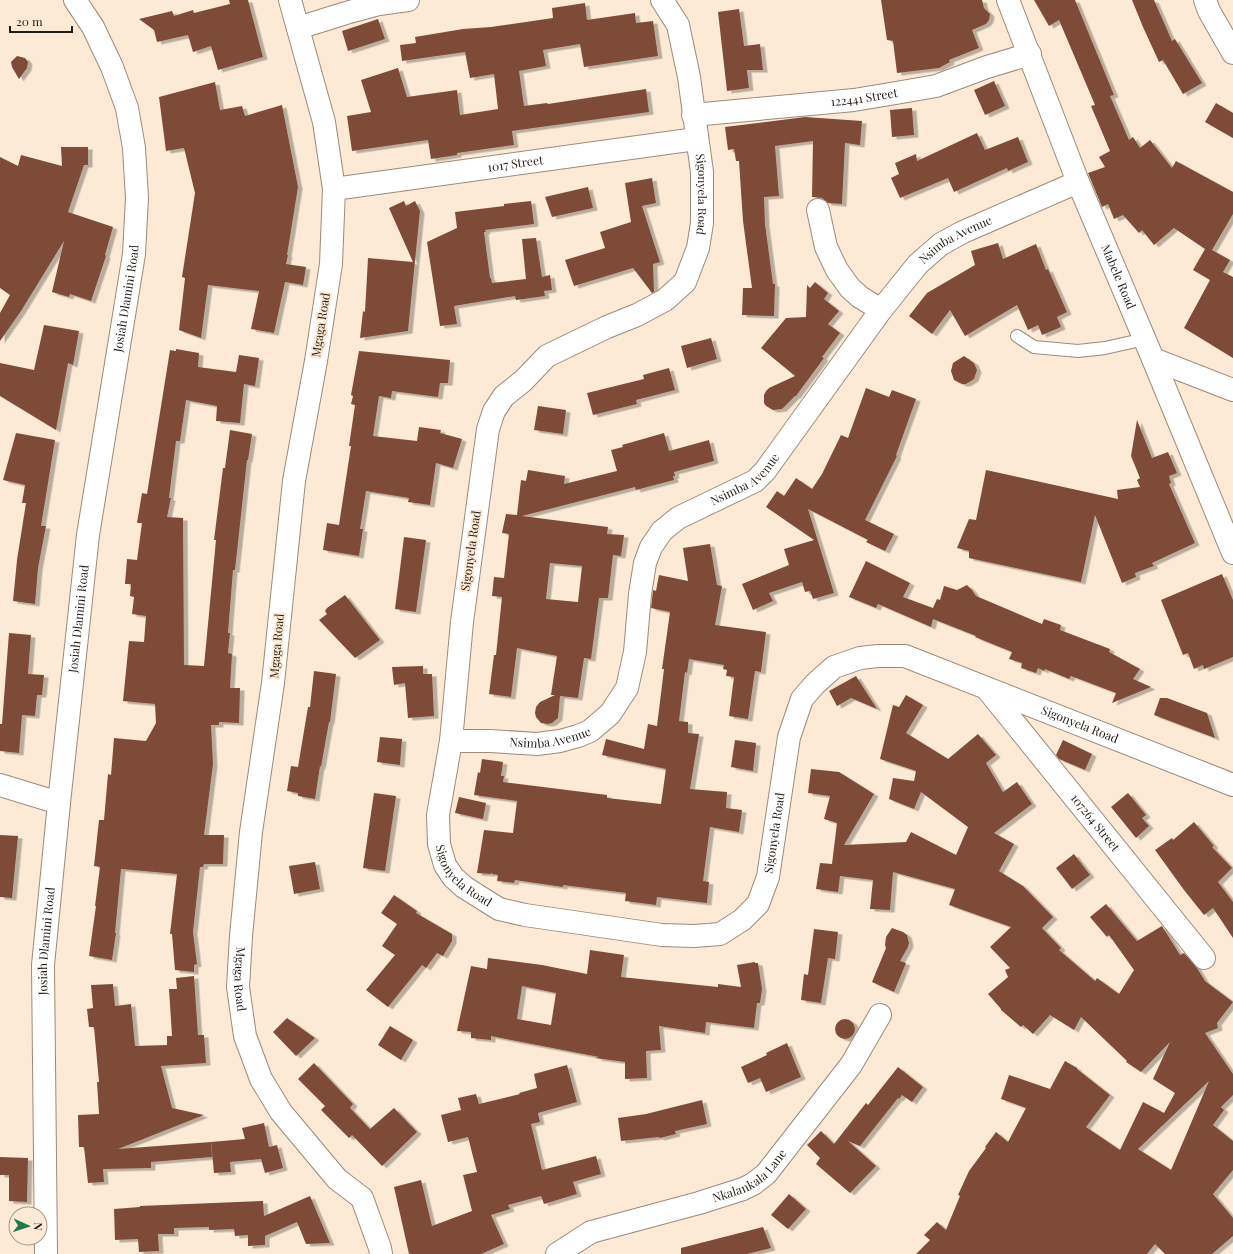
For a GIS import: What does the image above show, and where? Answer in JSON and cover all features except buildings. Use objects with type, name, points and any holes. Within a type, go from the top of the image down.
[{"type":"street","name":"Josiah Dlamini Road","points":[[46,1254],[43,965],[88,535],[134,254],[137,198],[134,148],[127,108],[112,66],[93,27],[75,0]]},
{"type":"street","name":"Mgaga Road","points":[[290,0],[324,122],[334,189],[331,264],[316,361],[294,481],[274,683],[251,832],[241,936],[238,987],[245,1036],[261,1079],[281,1112],[337,1179],[362,1198],[381,1254]]},
{"type":"street","points":[[298,28],[379,4],[408,0]]},
{"type":"street","name":"Sigonyela Road","points":[[662,0],[678,25],[689,77],[696,139],[702,172],[702,223],[698,248],[685,282],[666,300],[637,315],[607,327],[547,356],[523,381],[504,396],[494,411],[488,429],[469,561],[450,741],[438,815],[439,844],[445,864],[453,877],[464,887],[499,909],[525,915],[662,935],[694,936],[720,934],[742,920],[758,904],[768,877],[788,737],[802,699],[815,684],[834,667],[860,658],[905,656],[1233,785]]},
{"type":"street","name":"Mabele Road","points":[[1008,0],[1078,182],[1233,552]]},
{"type":"street","points":[[1205,0],[1209,11],[1233,53]]},
{"type":"street","name":"122441 Street","points":[[693,115],[854,100],[896,94],[936,86],[987,67],[1030,54]]},
{"type":"street","name":"1017 Street","points":[[334,189],[696,139]]},
{"type":"street","name":"Nsimba Avenue","points":[[450,741],[490,741],[537,744],[560,741],[590,731],[610,714],[627,688],[635,652],[640,594],[645,563],[651,547],[662,531],[678,518],[755,481],[765,471],[881,310],[918,264],[941,244],[963,232],[1078,182]]},
{"type":"street","points":[[818,210],[826,247],[837,270],[850,288],[860,297],[881,310]]},
{"type":"street","points":[[1149,349],[1233,390]]},
{"type":"street","name":"107264 Street","points":[[986,688],[1204,958]]},
{"type":"street","points":[[0,785],[59,802]]},
{"type":"street","name":"Nkalankala Lane","points":[[557,1254],[591,1232],[699,1203],[744,1189],[753,1184],[766,1174],[851,1065],[880,1015]]},
{"type":"lane","points":[[1017,336],[1034,347],[1078,351],[1105,348],[1149,349]]}]
